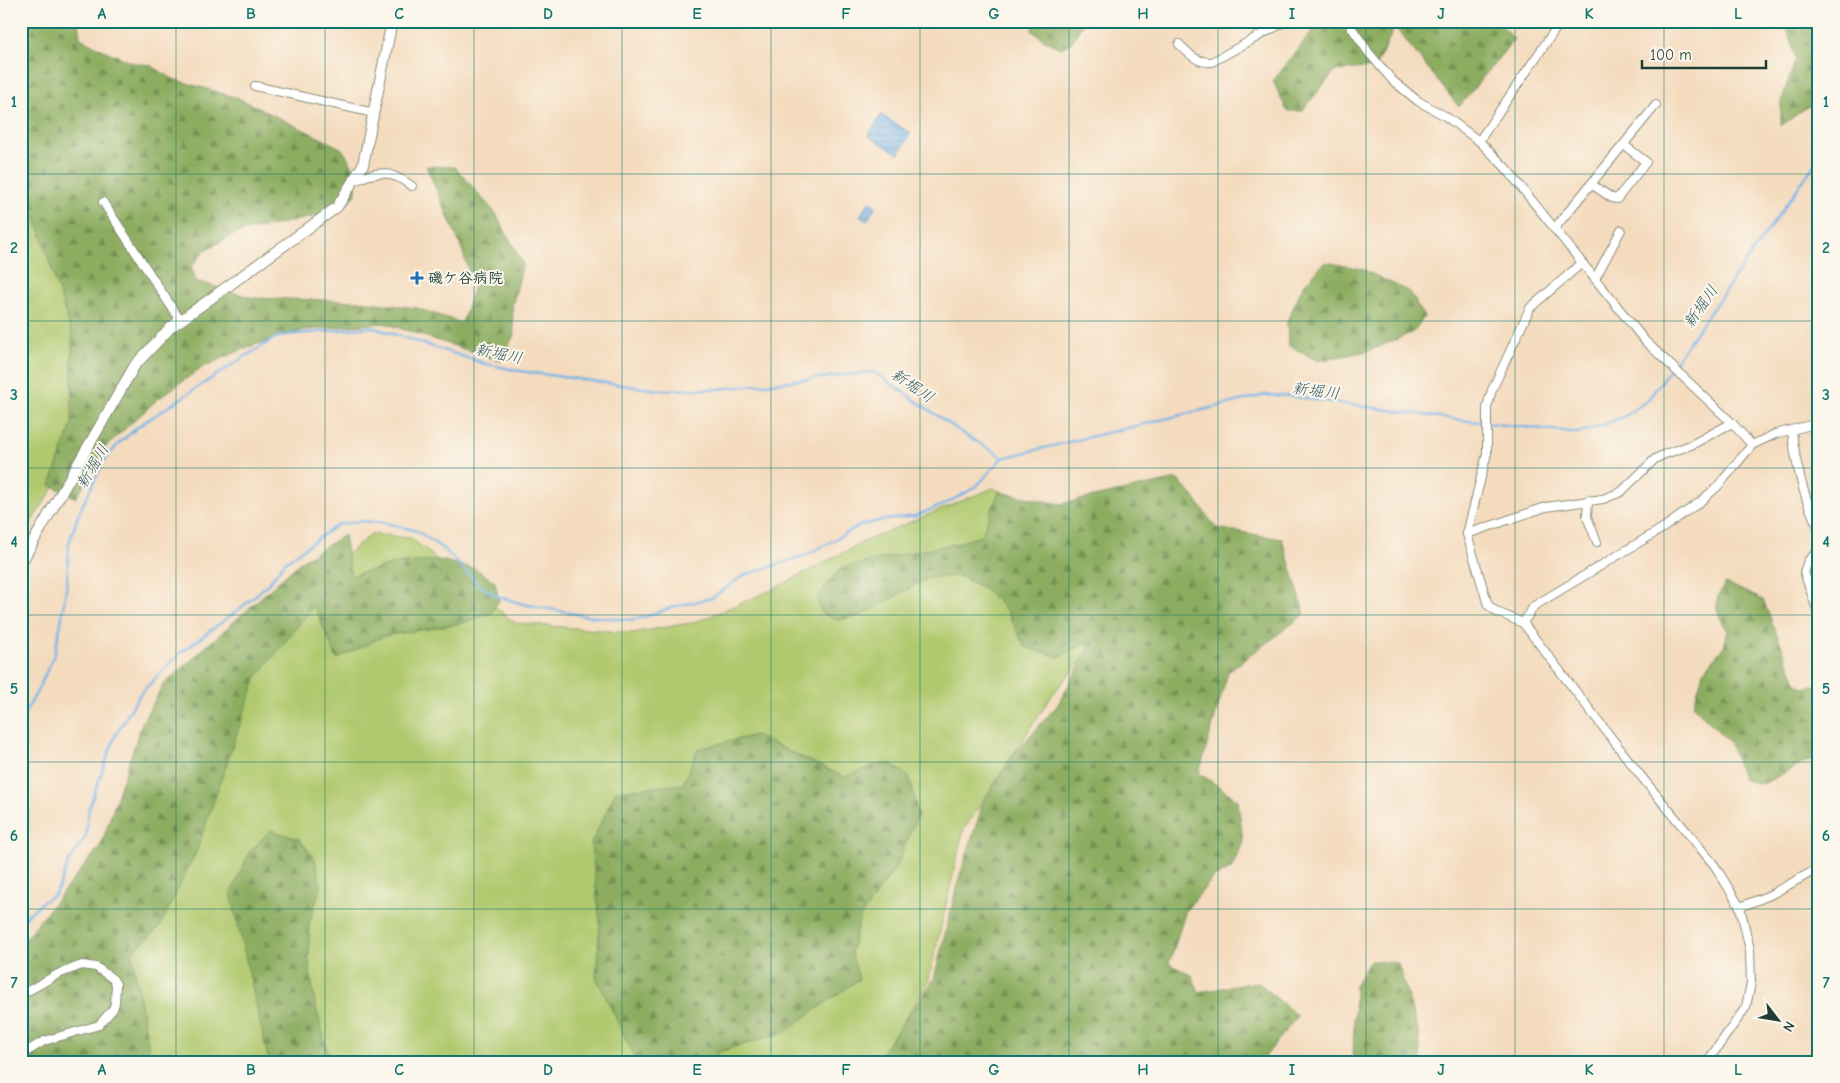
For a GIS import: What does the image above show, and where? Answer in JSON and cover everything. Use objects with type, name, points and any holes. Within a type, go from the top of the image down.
[{"type":"street","points":[[21,563],[135,365],[180,320],[336,206],[354,181],[363,165],[392,21]]},
{"type":"street","points":[[1179,44],[1193,57],[1203,63],[1212,62],[1286,21]]},
{"type":"street","points":[[1347,21],[1369,53],[1393,81],[1418,101],[1445,116],[1479,141],[1505,167],[1645,341],[1732,423],[1752,445]]},
{"type":"street","points":[[1479,141],[1561,21]]},
{"type":"street","points":[[255,86],[374,113]]},
{"type":"street","points":[[1554,228],[1656,105]]},
{"type":"street","points":[[1591,184],[1612,198],[1617,199],[1646,162],[1624,144]]},
{"type":"street","points":[[354,181],[368,174],[385,173],[412,186]]},
{"type":"street","points":[[103,202],[180,320]]},
{"type":"street","points":[[1595,278],[1621,230]]},
{"type":"street","points":[[1582,263],[1530,308],[1492,390],[1488,407],[1486,453],[1467,534],[1488,605],[1497,612],[1523,623],[1640,775],[1715,866],[1740,907],[1750,950],[1751,983],[1746,1007],[1707,1062]]},
{"type":"street","points":[[1467,534],[1546,507],[1603,498],[1621,492],[1655,459],[1691,445],[1732,423]]},
{"type":"street","points":[[1523,623],[1534,606],[1663,528],[1700,502],[1723,480],[1752,445],[1765,438],[1819,423]]},
{"type":"street","points":[[1792,431],[1794,448],[1810,513],[1819,528]]},
{"type":"street","points":[[1588,500],[1588,517],[1597,542]]},
{"type":"street","points":[[1819,550],[1808,561],[1804,572],[1819,615]]},
{"type":"street","points":[[1740,907],[1770,894],[1819,868]]},
{"type":"street","points":[[21,995],[58,974],[82,965],[96,967],[113,978],[116,984],[113,1009],[99,1025],[44,1041],[21,1055]]},
{"type":"green space","points":[[21,21],[78,21],[80,38],[134,63],[150,65],[173,79],[238,98],[341,148],[349,159],[354,170],[356,195],[340,211],[237,233],[205,250],[191,267],[196,281],[253,298],[359,301],[417,308],[462,323],[474,287],[460,244],[426,166],[455,167],[496,214],[523,264],[512,306],[514,335],[501,361],[384,323],[304,330],[248,347],[201,368],[158,399],[107,445],[76,498],[50,485],[72,424],[72,335],[35,215],[21,200]]},
{"type":"green space","points":[[1034,21],[1084,21],[1072,42],[1062,48],[1048,42],[1032,31]]},
{"type":"green space","points":[[1310,21],[1497,21],[1514,39],[1459,107],[1395,27],[1375,67],[1335,71],[1302,111],[1287,111],[1273,81],[1315,28]]},
{"type":"green space","points":[[1773,21],[1819,21],[1819,102],[1807,107],[1781,126],[1781,102],[1796,59],[1788,32]]},
{"type":"green space","points":[[21,133],[126,380],[21,537]]},
{"type":"green space","points":[[1325,262],[1362,269],[1410,292],[1424,317],[1413,332],[1372,350],[1318,361],[1288,345],[1287,321],[1303,286]]},
{"type":"green space","points":[[1177,479],[1193,496],[1216,528],[1282,539],[1305,614],[1228,672],[1199,773],[1238,800],[1243,843],[1231,869],[1215,876],[1186,910],[1169,964],[1192,975],[1199,992],[1258,982],[1297,1016],[1261,1062],[875,1062],[934,979],[957,885],[983,803],[1016,751],[1057,706],[1090,647],[1086,640],[1084,644],[1059,657],[1025,647],[1007,611],[984,588],[959,576],[928,578],[862,615],[837,620],[822,613],[817,600],[825,586],[841,568],[958,543],[981,536],[999,492],[1061,504]]},
{"type":"green space","points":[[993,488],[1052,514],[1097,642],[1052,695],[963,831],[928,983],[877,1062],[91,1062],[117,901],[291,603],[371,534],[411,538],[515,623],[632,633],[696,622],[772,590],[867,540]]},
{"type":"green space","points":[[344,535],[351,576],[394,564],[440,560],[476,569],[495,582],[499,601],[491,613],[463,623],[384,636],[337,659],[314,606],[256,678],[197,850],[159,928],[132,952],[149,1050],[134,1062],[21,1062],[21,944],[101,845],[142,723],[163,685],[303,560]]},
{"type":"green space","points":[[1726,583],[1763,600],[1797,684],[1805,688],[1819,685],[1819,755],[1763,784],[1743,780],[1730,743],[1693,706],[1703,673],[1724,646],[1728,631],[1718,612],[1717,602],[1718,596]]},
{"type":"green space","points":[[755,735],[844,777],[876,765],[892,764],[910,778],[918,815],[896,867],[860,917],[851,952],[859,979],[783,1033],[718,1052],[716,1062],[637,1062],[596,977],[600,922],[591,844],[616,791],[683,784],[698,749]]},
{"type":"green space","points":[[271,830],[299,839],[315,859],[321,885],[309,924],[309,966],[316,1009],[331,1062],[269,1062],[231,893],[250,851]]},
{"type":"green space","points":[[1370,961],[1398,963],[1419,1035],[1421,1062],[1353,1062],[1355,985]]},
{"type":"water","points":[[881,115],[911,133],[899,154],[868,136]]},
{"type":"water","points":[[869,201],[876,206],[867,221],[860,216]]},
{"type":"waterway","name":"新堀川","points":[[1002,458],[1265,395],[1289,396],[1460,420],[1579,433],[1606,424],[1625,416],[1648,400],[1819,158]]},
{"type":"waterway","name":"新堀川","points":[[21,720],[39,688],[54,655],[67,582],[69,543],[79,513],[103,463],[118,444],[139,426],[275,338],[286,335],[372,327],[486,364],[520,371],[658,390],[719,389],[874,372],[1002,458]]},
{"type":"waterway","points":[[21,921],[42,902],[54,895],[68,863],[86,836],[89,808],[115,736],[140,694],[179,654],[241,608],[267,585],[285,562],[337,525],[360,521],[387,523],[417,531],[445,550],[479,585],[497,596],[523,604],[587,616],[630,620],[712,598],[744,575],[807,555],[859,526],[878,521],[915,516],[945,504],[976,487],[1002,458]]},
{"type":"place","name":"磯ケ谷病院","points":[[417,278]]}]
